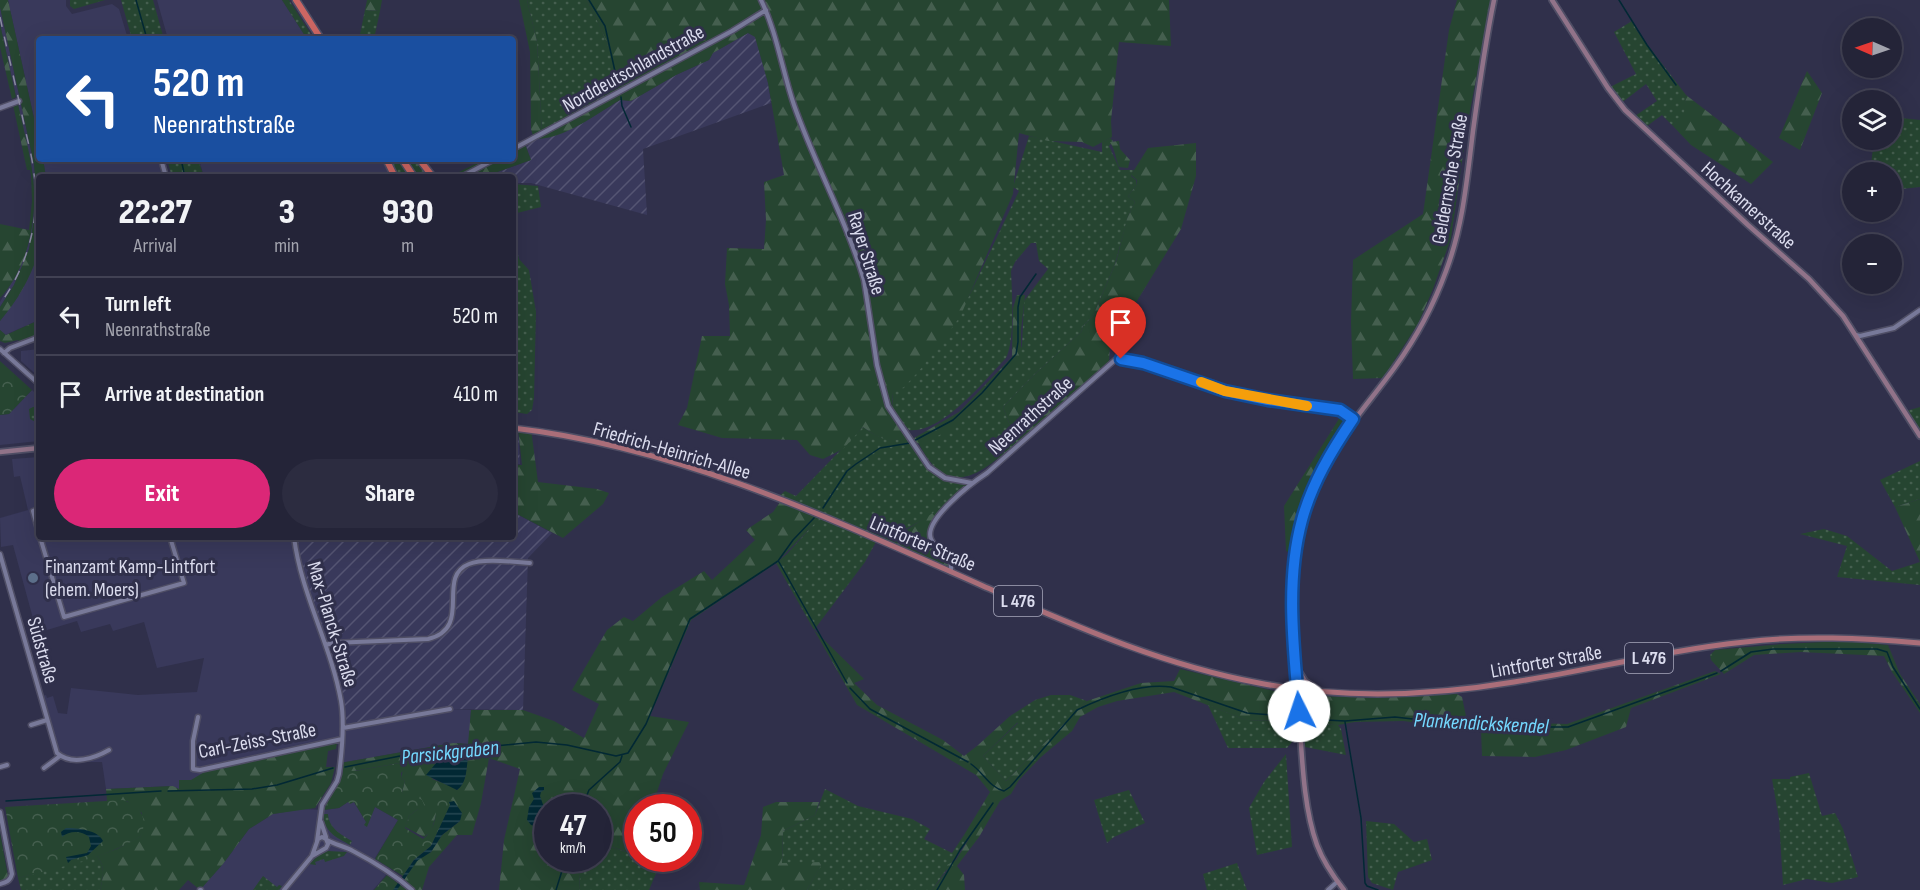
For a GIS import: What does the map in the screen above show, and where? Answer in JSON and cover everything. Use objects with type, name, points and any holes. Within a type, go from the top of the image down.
[{"type":"highway","points":[[296,0],[319,36]]},
{"type":"highway","points":[[421,162],[431,174]]},
{"type":"main road","name":"Geldernsche Straße","points":[[1344,890],[1321,854],[1311,823],[1297,688],[1293,590],[1296,553],[1302,520],[1315,485],[1334,447],[1396,365],[1421,326],[1438,291],[1456,242],[1466,192],[1479,86],[1494,0]]},
{"type":"main road","name":"Hochkamerstraße","points":[[1552,0],[1608,88],[1625,110],[1809,279],[1843,316],[1920,436]]},
{"type":"main road","name":"Friedrich-Heinrich-Allee","points":[[516,429],[628,449],[739,483],[821,516]]},
{"type":"main road","points":[[0,452],[36,448]]},
{"type":"main road","name":"Lintforter Straße","points":[[821,516],[1117,643],[1205,671],[1259,683],[1297,688],[1408,693],[1460,689],[1513,682],[1705,648],[1773,639],[1835,638],[1920,644]]},
{"type":"main road","points":[[1297,666],[1305,681],[1319,690]]},
{"type":"street","name":"Rayer Straße","points":[[760,0],[766,10],[794,102],[845,222],[860,267],[884,397],[929,467],[945,478],[972,483]]},
{"type":"street","name":"Norddeutschlandstraße","points":[[516,147],[732,31],[766,10]]},
{"type":"street","points":[[0,108],[19,101]]},
{"type":"street","points":[[466,174],[489,162]]},
{"type":"street","points":[[1855,334],[1860,336],[1894,328],[1920,309]]},
{"type":"street","points":[[36,338],[2,351],[36,381]]},
{"type":"street","name":"Neenrathstraße","points":[[951,572],[951,559],[932,541],[930,532],[934,522],[972,483],[987,473],[1112,362],[1121,359],[1143,363],[1225,391],[1268,400],[1340,410],[1353,419]]},
{"type":"street","name":"Südstraße","points":[[41,540],[63,617],[184,583],[171,540]]},
{"type":"street","name":"Max-Planck-Straße","points":[[295,540],[307,592],[326,645],[341,702],[343,728],[337,781],[322,805],[312,856]]},
{"type":"street","name":"Südstraße","points":[[0,554],[55,749],[60,756]]},
{"type":"street","points":[[326,645],[428,639],[438,636],[445,632],[452,619],[454,584],[460,569],[467,564],[480,562],[530,563]]},
{"type":"street","points":[[343,728],[450,709]]},
{"type":"street","name":"Carl-Zeiss-Straße","points":[[198,717],[193,741],[193,770],[342,739]]},
{"type":"street","points":[[31,725],[47,720]]},
{"type":"street","points":[[44,768],[60,756],[72,760],[90,758],[109,750]]},
{"type":"street","points":[[0,767],[7,765]]},
{"type":"street","points":[[0,812],[11,871],[11,879],[0,884]]},
{"type":"street","points":[[320,815],[321,826],[328,844],[324,849]]},
{"type":"street","points":[[324,849],[318,848],[316,842],[321,837],[337,846],[350,849],[412,890]]},
{"type":"street","points":[[284,890],[312,856],[324,849],[337,846]]},
{"type":"street","points":[[1328,890],[1337,882]]},
{"type":"shaded area","points":[[8,0],[66,0],[66,6],[72,14],[112,4],[119,9],[127,36],[36,36],[36,127]]},
{"type":"shaded area","points":[[157,0],[282,0],[305,36],[167,36]]},
{"type":"shaded area","points":[[0,7],[34,164],[36,208],[32,239],[25,262],[0,307],[0,302],[15,276],[27,247],[34,203],[31,165],[0,24]]},
{"type":"shaded area","points":[[748,33],[755,36],[771,103],[643,149],[647,215],[531,183],[516,183],[516,174],[491,174],[531,160],[525,144],[534,138],[581,124],[620,100],[631,101],[676,75],[709,60],[713,53]]},
{"type":"shaded area","points":[[44,162],[159,162],[162,174],[46,174]]},
{"type":"shaded area","points":[[200,162],[383,162],[389,174],[203,174]]},
{"type":"shaded area","points":[[36,258],[36,321],[5,335],[0,330],[0,321],[21,292]]},
{"type":"shaded area","points":[[36,349],[36,374],[21,361],[21,351]]},
{"type":"shaded area","points":[[32,390],[36,394],[36,441],[0,445],[0,415],[9,414]]},
{"type":"shaded area","points":[[516,428],[518,428],[520,464],[516,464]]},
{"type":"shaded area","points":[[36,457],[36,540],[300,540],[450,709],[471,710],[469,744],[453,743],[340,763],[342,740],[211,768],[179,790],[173,786],[106,789],[102,762],[77,762],[61,759],[53,749],[38,697],[53,696],[58,713],[67,714],[71,688],[138,695],[197,692],[204,658],[157,668],[144,622],[113,631],[110,624],[81,632],[77,621],[37,633],[13,545],[1,547],[0,518],[28,510],[20,476],[14,477],[12,459]]},
{"type":"shaded area","points":[[516,514],[552,533],[528,558],[523,710],[450,709],[343,728],[337,678],[307,592],[295,540],[516,540]]},
{"type":"shaded area","points":[[468,758],[464,780],[457,790],[426,775],[437,762]]},
{"type":"shaded area","points":[[539,787],[544,787],[540,794],[534,794],[534,799],[532,793]]},
{"type":"shaded area","points":[[534,799],[534,826],[527,820],[529,807]]},
{"type":"shaded area","points":[[454,801],[462,813],[460,821],[442,835],[431,852],[417,861],[397,890],[393,890],[414,860],[431,846],[450,805],[449,802]]},
{"type":"shaded area","points":[[348,802],[354,802],[366,822],[366,827],[375,807],[398,820],[375,858],[391,869],[373,890],[197,890],[223,864],[249,829],[273,814],[302,809],[339,808]]},
{"type":"shaded area","points":[[66,828],[92,832],[103,841],[88,855],[68,863],[66,857],[87,853],[91,846],[89,837],[79,832],[62,837],[61,832]]},
{"type":"green space","points":[[0,0],[8,0],[36,127],[36,162],[44,162],[46,174],[36,174],[36,188],[34,164]]},
{"type":"green space","points":[[70,0],[105,0],[74,9],[70,6]]},
{"type":"green space","points":[[121,0],[153,0],[163,36],[131,36]]},
{"type":"green space","points":[[282,0],[289,0],[312,36],[305,36]]},
{"type":"green space","points":[[367,0],[382,0],[380,11],[365,10]]},
{"type":"green space","points":[[519,0],[527,0],[537,42],[542,133],[597,103],[594,98],[610,88],[614,80],[608,44],[587,0],[1169,0],[1171,46],[1119,42],[1111,121],[1112,137],[1093,147],[1082,142],[1048,141],[1019,133],[1013,194],[960,317],[919,371],[904,387],[893,393],[891,411],[910,437],[896,440],[885,439],[863,427],[843,449],[823,459],[810,455],[797,440],[722,438],[678,425],[687,408],[702,336],[730,336],[729,305],[725,284],[727,248],[764,249],[766,220],[764,182],[784,175],[768,83],[755,37],[748,33],[713,53],[709,60],[676,75],[631,101],[620,100],[567,131],[534,139],[531,129],[530,52]]},
{"type":"green space","points":[[527,0],[587,0],[602,31],[614,69],[614,80],[610,88],[594,98],[597,104],[542,134],[537,42]]},
{"type":"green space","points":[[1457,0],[1491,0],[1467,127],[1451,238],[1418,324],[1383,378],[1353,379],[1351,322],[1353,260],[1423,214],[1449,30]]},
{"type":"green space","points":[[365,10],[380,11],[375,36],[360,36]]},
{"type":"green space","points":[[1632,21],[1637,31],[1686,95],[1685,113],[1673,126],[1662,115],[1643,129],[1632,118],[1657,101],[1646,84],[1620,104],[1608,88],[1636,74],[1614,32]]},
{"type":"green space","points":[[0,24],[16,97],[12,99],[0,47]]},
{"type":"green space","points":[[1807,71],[1822,93],[1800,150],[1779,138]]},
{"type":"green space","points":[[1686,95],[1773,162],[1751,184],[1691,145],[1673,126],[1684,113]]},
{"type":"green space","points":[[18,104],[32,168],[34,209],[24,258],[18,273],[0,298],[0,224],[29,230],[32,201],[31,175],[30,170],[27,170],[13,105]]},
{"type":"green space","points":[[1902,118],[1920,120],[1920,187],[1902,189],[1902,162],[1871,162],[1873,150],[1902,150]]},
{"type":"green space","points":[[1029,136],[1102,152],[1102,142],[1110,138],[1113,141],[1109,146],[1120,170],[1134,170],[1131,176],[1136,180],[1136,186],[1128,196],[1135,202],[1128,217],[1115,264],[1093,316],[1083,326],[1081,332],[1003,407],[1009,423],[1023,437],[982,470],[969,476],[956,477],[943,473],[930,462],[918,442],[957,421],[1011,368],[1022,346],[1024,301],[1048,269],[1039,261],[1036,243],[1031,243],[1015,262],[1011,271],[1012,316],[1009,350],[1006,358],[987,379],[949,415],[922,429],[909,430],[892,410],[893,393],[958,315],[970,294],[1019,191],[1013,187]]},
{"type":"green space","points":[[1119,141],[1120,149],[1130,160],[1128,168],[1119,167],[1110,142]]},
{"type":"green space","points":[[516,142],[525,144],[531,160],[491,174],[455,174],[479,162],[516,162]]},
{"type":"green space","points":[[1196,143],[1196,176],[1181,229],[1110,345],[1109,363],[1024,438],[1009,423],[1003,407],[1081,332],[1083,326],[1093,316],[1116,262],[1127,219],[1135,202],[1128,196],[1136,186],[1137,180],[1131,175],[1148,148]]},
{"type":"green space","points":[[168,162],[199,162],[203,174],[171,174]]},
{"type":"green space","points":[[391,162],[399,162],[407,174],[397,174]]},
{"type":"green space","points":[[409,162],[417,162],[427,174],[417,174]]},
{"type":"green space","points":[[516,184],[538,186],[541,207],[516,213]]},
{"type":"green space","points":[[36,206],[36,259],[23,288],[0,321],[0,307],[14,285],[29,249]]},
{"type":"green space","points":[[516,246],[519,259],[529,270],[536,312],[534,398],[532,410],[527,414],[516,412]]},
{"type":"green space","points":[[1017,295],[1025,295],[1021,329],[1021,362],[996,389],[969,410],[962,422],[924,444],[917,443],[914,438],[959,412],[1012,357],[1013,308]]},
{"type":"green space","points":[[36,321],[36,337],[20,342],[18,340],[5,343],[0,341],[0,330],[6,335]]},
{"type":"green space","points":[[0,361],[32,390],[9,414],[0,415]]},
{"type":"green space","points":[[36,406],[36,422],[30,419],[29,409]]},
{"type":"green space","points":[[1920,407],[1920,432],[1906,411]]},
{"type":"green space","points":[[1342,414],[1347,421],[1317,471],[1305,502],[1291,553],[1286,551],[1284,506]]},
{"type":"green space","points":[[863,427],[885,439],[910,437],[934,470],[948,477],[972,483],[928,517],[904,530],[877,540],[865,562],[814,630],[776,563],[821,516],[778,497],[785,491],[796,496]]},
{"type":"green space","points":[[518,429],[531,429],[538,482],[597,489],[609,493],[603,504],[563,538],[516,514],[516,465],[522,465]]},
{"type":"green space","points":[[1920,461],[1920,499],[1895,507],[1880,480]]},
{"type":"green space","points":[[782,499],[822,516],[776,563],[691,620],[650,716],[689,722],[663,774],[656,794],[624,794],[624,851],[612,847],[612,794],[534,794],[534,872],[580,872],[579,890],[499,890],[504,840],[520,769],[489,758],[481,803],[472,835],[457,835],[429,867],[422,890],[414,890],[404,880],[417,860],[431,852],[442,835],[460,821],[437,811],[431,832],[424,837],[405,827],[409,816],[418,809],[402,792],[405,781],[401,778],[405,762],[348,772],[339,770],[340,763],[453,743],[468,744],[471,710],[523,710],[554,721],[584,738],[599,704],[572,690],[607,630],[624,617],[633,621],[662,597],[704,571],[712,580],[755,540],[746,530],[773,512]],"holes":[[[467,759],[466,772],[457,790],[432,779],[448,760]]]},
{"type":"green space","points":[[1920,499],[1920,562],[1895,507]]},
{"type":"green space","points":[[950,502],[930,532],[932,541],[951,559],[951,572],[877,540],[903,532]]},
{"type":"green space","points":[[1824,529],[1847,536],[1892,571],[1920,562],[1920,585],[1837,577],[1847,546],[1800,534]]},
{"type":"green space","points":[[814,630],[864,679],[854,683],[877,705],[943,740],[964,756],[1010,716],[1018,722],[983,756],[1006,781],[1087,701],[1141,683],[1174,681],[1180,669],[1291,695],[1375,698],[1457,694],[1462,697],[1467,721],[1567,724],[1715,671],[1721,674],[1631,708],[1626,727],[1566,750],[1535,757],[1482,756],[1481,730],[1403,721],[1355,722],[1338,725],[1305,724],[1296,728],[1286,721],[1246,720],[1174,692],[1117,701],[1098,707],[1080,717],[1072,731],[1041,757],[1019,780],[1011,794],[1000,801],[979,837],[957,866],[964,875],[965,890],[932,890],[947,871],[947,865],[956,860],[969,839],[964,835],[990,792],[976,775],[857,705]]},
{"type":"green space","points":[[1846,641],[1888,645],[1900,674],[1920,704],[1920,713],[1884,656],[1801,652],[1754,655],[1724,674],[1711,660],[1710,655],[1715,650]]},
{"type":"green space","points":[[1051,695],[1070,695],[1087,701],[1006,781],[983,756],[1018,723],[1010,716],[1035,700]]},
{"type":"green space","points":[[1208,705],[1246,720],[1286,721],[1296,728],[1305,724],[1338,725],[1341,729],[1346,755],[1305,747],[1304,737],[1298,735],[1287,748],[1228,748]]},
{"type":"green space","points":[[337,743],[336,749],[328,751],[326,767],[335,767],[331,783],[315,808],[273,814],[249,829],[200,890],[188,880],[179,890],[100,890],[103,868],[97,856],[117,849],[141,836],[142,813],[127,801],[107,801],[106,789],[173,786],[179,789],[179,780],[191,780],[211,768]]},
{"type":"green space","points":[[1286,754],[1292,847],[1257,855],[1249,808],[1264,782]]},
{"type":"green space","points":[[405,762],[407,767],[401,773],[401,778],[405,781],[402,792],[409,797],[415,796],[422,800],[425,807],[409,816],[405,828],[423,839],[431,830],[435,820],[436,797],[454,801],[449,802],[450,806],[431,846],[414,860],[403,876],[375,859],[398,820],[375,807],[367,827],[354,802],[350,804],[348,802],[339,808],[324,810],[343,771]]},
{"type":"green space","points":[[1809,773],[1822,816],[1835,813],[1843,829],[1858,877],[1832,883],[1807,879],[1783,885],[1779,819],[1772,779],[1790,779],[1790,777]]},
{"type":"green space","points":[[825,789],[858,806],[912,819],[930,829],[924,839],[952,853],[964,835],[969,838],[932,890],[807,890],[822,863],[782,863],[783,831],[815,815]]},
{"type":"green space","points":[[1129,790],[1145,823],[1114,837],[1107,843],[1094,800]]},
{"type":"green space","points":[[123,800],[138,809],[143,818],[141,836],[112,851],[18,878],[5,807]]},
{"type":"green space","points":[[776,802],[819,802],[815,815],[783,831],[782,863],[823,862],[807,890],[700,890],[699,882],[744,885],[761,835],[763,807]]},
{"type":"green space","points":[[323,814],[328,814],[333,827],[352,841],[350,845],[328,830]]},
{"type":"green space","points":[[1366,821],[1394,824],[1414,842],[1427,839],[1432,860],[1398,872],[1393,890],[1372,883],[1368,877]]},
{"type":"green space","points":[[0,833],[8,876],[7,880],[0,881]]},
{"type":"green space","points":[[612,847],[624,851],[624,872],[657,872],[649,890],[579,890],[580,873],[612,872]]},
{"type":"green space","points":[[328,851],[347,852],[344,856],[325,862],[324,859],[315,862],[316,865],[309,864],[319,855]]},
{"type":"green space","points":[[97,856],[103,868],[100,890],[21,890],[18,878]]},
{"type":"green space","points":[[1237,863],[1247,890],[1207,890],[1203,874]]},
{"type":"green space","points":[[387,875],[407,890],[374,890]]},
{"type":"green space","points":[[263,876],[277,887],[282,886],[279,890],[253,890]]},
{"type":"waterway","points":[[136,0],[146,36]]},
{"type":"waterway","points":[[589,0],[605,26],[618,85]]},
{"type":"waterway","points":[[1619,0],[1647,45],[1676,85]]},
{"type":"waterway","points":[[621,97],[622,106],[631,127]]},
{"type":"waterway","points":[[182,162],[184,174]]},
{"type":"waterway","points":[[823,508],[847,471],[856,464],[880,448],[910,443],[953,420],[982,393],[1016,354],[1020,297],[1036,274]]},
{"type":"waterway","points":[[345,767],[405,755],[536,742],[567,745],[616,756],[628,753],[646,724],[690,619],[778,561],[793,540],[814,518]]},
{"type":"waterway","name":"Plankendickskendel","points":[[779,562],[847,683]]},
{"type":"waterway","name":"Plankendickskendel","points":[[1721,671],[1751,652],[1773,649],[1877,649],[1887,652],[1893,667],[1920,709]]},
{"type":"waterway","name":"Plankendickskendel","points":[[1307,719],[1345,721],[1395,717],[1484,727],[1568,727],[1717,673]]},
{"type":"waterway","name":"Plankendickskendel","points":[[971,764],[995,787],[1004,791],[1077,710],[1111,696],[1147,687],[1171,687],[1247,713],[1295,717]]},
{"type":"waterway","name":"Plankendickskendel","points":[[850,688],[870,709],[968,762]]},
{"type":"waterway","points":[[1345,722],[1361,818],[1365,883],[1378,890]]},
{"type":"waterway","points":[[587,794],[620,762],[622,756]]},
{"type":"waterway","name":"Parsickgraben","points":[[168,791],[252,789],[277,785],[333,768]]},
{"type":"waterway","name":"Parsickgraben","points":[[6,801],[161,791]]},
{"type":"waterway","points":[[937,890],[960,850],[993,803]]},
{"type":"waterway","points":[[556,890],[562,872]]},
{"type":"railway","points":[[0,17],[30,152],[36,191],[30,242],[18,275],[0,304]]},
{"type":"slow traffic","points":[[1201,382],[1225,391],[1307,406]]},
{"type":"place","name":"Finanzamt Kamp-Lintfort (ehem. Moers)","points":[[33,578]]},
{"type":"route","points":[[1121,359],[1143,363],[1225,391],[1268,400],[1340,410],[1353,419],[1334,447],[1315,485],[1302,520],[1296,553],[1292,604],[1299,711]]}]
